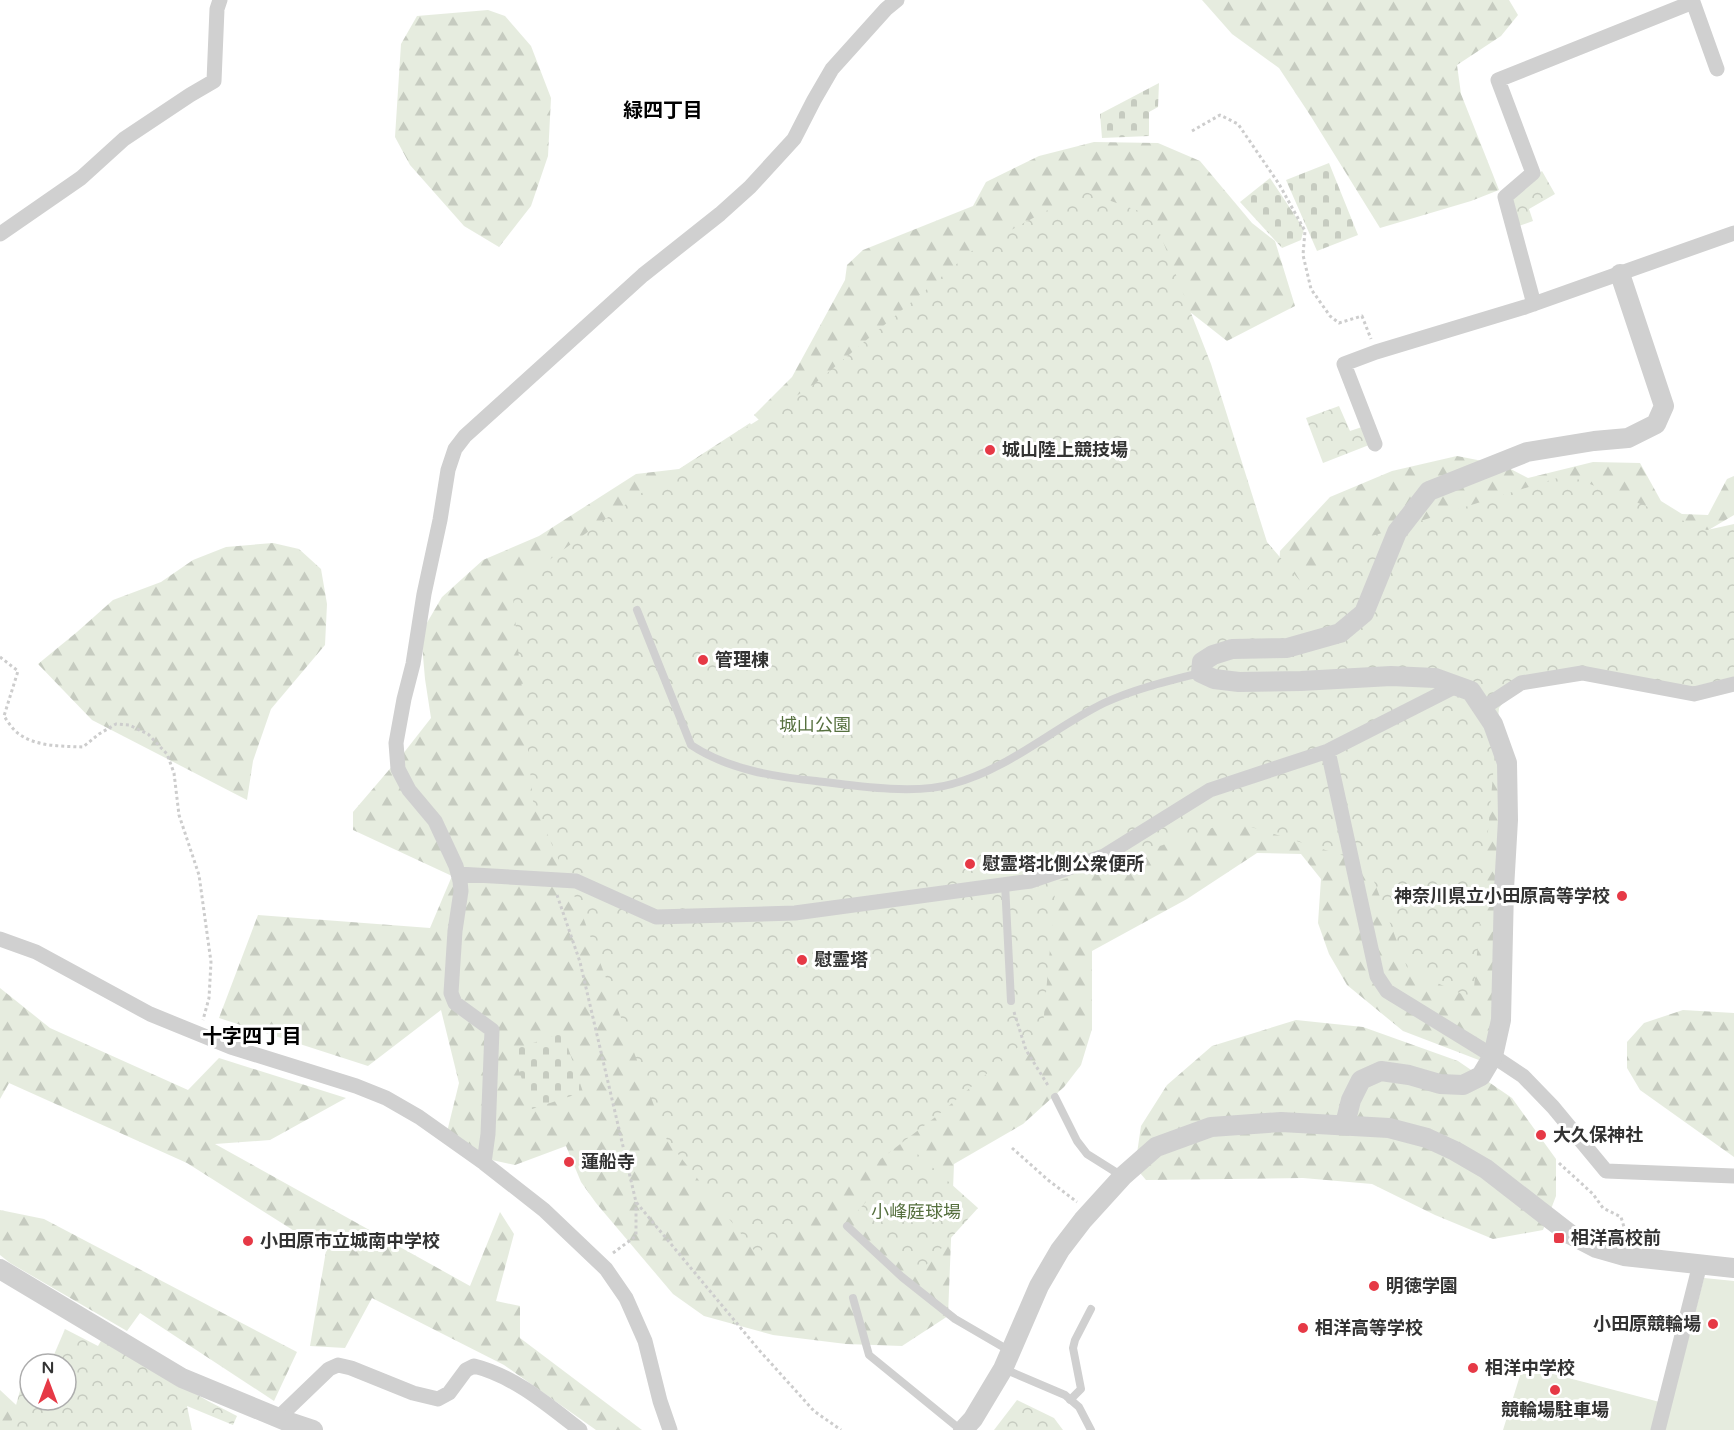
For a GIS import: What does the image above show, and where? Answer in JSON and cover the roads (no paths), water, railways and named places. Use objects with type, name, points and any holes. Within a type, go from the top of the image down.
[{"type":"street","points":[[0,234],[81,178],[124,139],[189,94],[214,81],[217,9],[220,0]]},
{"type":"street","points":[[484,1163],[488,1134],[492,1030],[455,1003],[451,993],[455,931],[461,891],[458,874],[435,821],[409,790],[398,769],[396,743],[404,699],[414,664],[424,594],[448,470],[455,449],[465,436],[643,275],[750,188],[794,139],[832,69],[897,0]]},
{"type":"street","points":[[1534,304],[1505,197],[1533,173],[1498,80],[1693,2],[1717,69]]},
{"type":"street","points":[[1375,444],[1344,364],[1376,352],[1534,304],[1734,232]]},
{"type":"street","points":[[1345,1124],[1351,1100],[1361,1080],[1381,1071],[1409,1075],[1440,1084],[1463,1085],[1481,1076],[1493,1056],[1501,1020],[1508,820],[1507,763],[1493,724],[1472,691],[1435,678],[1391,676],[1301,681],[1239,681],[1214,679],[1201,673],[1202,662],[1213,655],[1232,649],[1287,648],[1340,633],[1364,613],[1397,532],[1429,490],[1527,453],[1594,441],[1628,438],[1656,424],[1664,406],[1620,273]]},
{"type":"street","points":[[1483,708],[1521,683],[1582,673],[1694,693],[1734,684]]},
{"type":"street","points":[[458,874],[576,881],[656,917],[795,913],[1031,880],[1104,856],[1210,790],[1328,751],[1456,686]]},
{"type":"street","points":[[1328,751],[1377,976],[1387,992],[1523,1076],[1553,1107],[1606,1171],[1734,1176]]},
{"type":"street","points":[[0,939],[36,952],[150,1014],[231,1047],[356,1086],[386,1098],[419,1117],[484,1163],[544,1210],[606,1269],[626,1298],[645,1341],[670,1430]]},
{"type":"street","points":[[962,1430],[973,1419],[1006,1360],[1039,1286],[1060,1250],[1090,1212],[1123,1176],[1156,1147],[1211,1127],[1281,1122],[1345,1124],[1389,1128],[1427,1138],[1486,1169],[1571,1235],[1596,1248],[1624,1256],[1734,1268]]},
{"type":"street","points":[[1658,1430],[1700,1264]]},
{"type":"street","points":[[0,1269],[182,1378],[313,1430]]},
{"type":"street","points":[[278,1418],[329,1369],[338,1365],[351,1368],[412,1394],[438,1399],[449,1393],[466,1370],[474,1366],[504,1377],[580,1430]]},
{"type":"lane","points":[[638,610],[691,745],[709,757],[778,777],[830,783],[902,788],[951,784],[1002,764],[1105,703],[1162,683],[1201,673]]},
{"type":"lane","points":[[1005,884],[1011,1001]]},
{"type":"lane","points":[[1055,1097],[1077,1141],[1087,1154],[1123,1176]]},
{"type":"lane","points":[[847,1226],[902,1276],[1006,1360],[1065,1395],[1079,1407],[1091,1430]]},
{"type":"lane","points":[[853,1298],[869,1355],[962,1430]]},
{"type":"lane","points":[[1070,1400],[1081,1389],[1073,1348],[1091,1309]]},
{"type":"place","name":"城山陸上競技場","points":[[990,450]]},
{"type":"place","name":"管理棟","points":[[703,660]]},
{"type":"place","name":"慰霊塔北側公衆便所","points":[[970,864]]},
{"type":"place","name":"神奈川県立小田原高等学校","points":[[1622,896]]},
{"type":"place","name":"慰霊塔","points":[[802,960]]},
{"type":"place","name":"大久保神社","points":[[1541,1135]]},
{"type":"place","name":"蓮船寺","points":[[569,1162]]},
{"type":"place","name":"相洋高校前","points":[[1559,1238]]},
{"type":"place","name":"小田原市立城南中学校","points":[[248,1241]]},
{"type":"place","name":"明徳学園","points":[[1374,1286]]},
{"type":"place","name":"小田原競輪場","points":[[1713,1324]]},
{"type":"place","name":"相洋高等学校","points":[[1303,1328]]},
{"type":"place","name":"相洋中学校","points":[[1473,1368]]},
{"type":"place","name":"競輪場駐車場","points":[[1555,1390]]},
{"type":"district","name":"緑四丁目","points":[[663,110]]},
{"type":"district","name":"十字四丁目","points":[[252,1036]]},
{"type":"park label","name":"城山公園","points":[[815,725]]},
{"type":"park label","name":"小峰庭球場","points":[[916,1212]]}]
